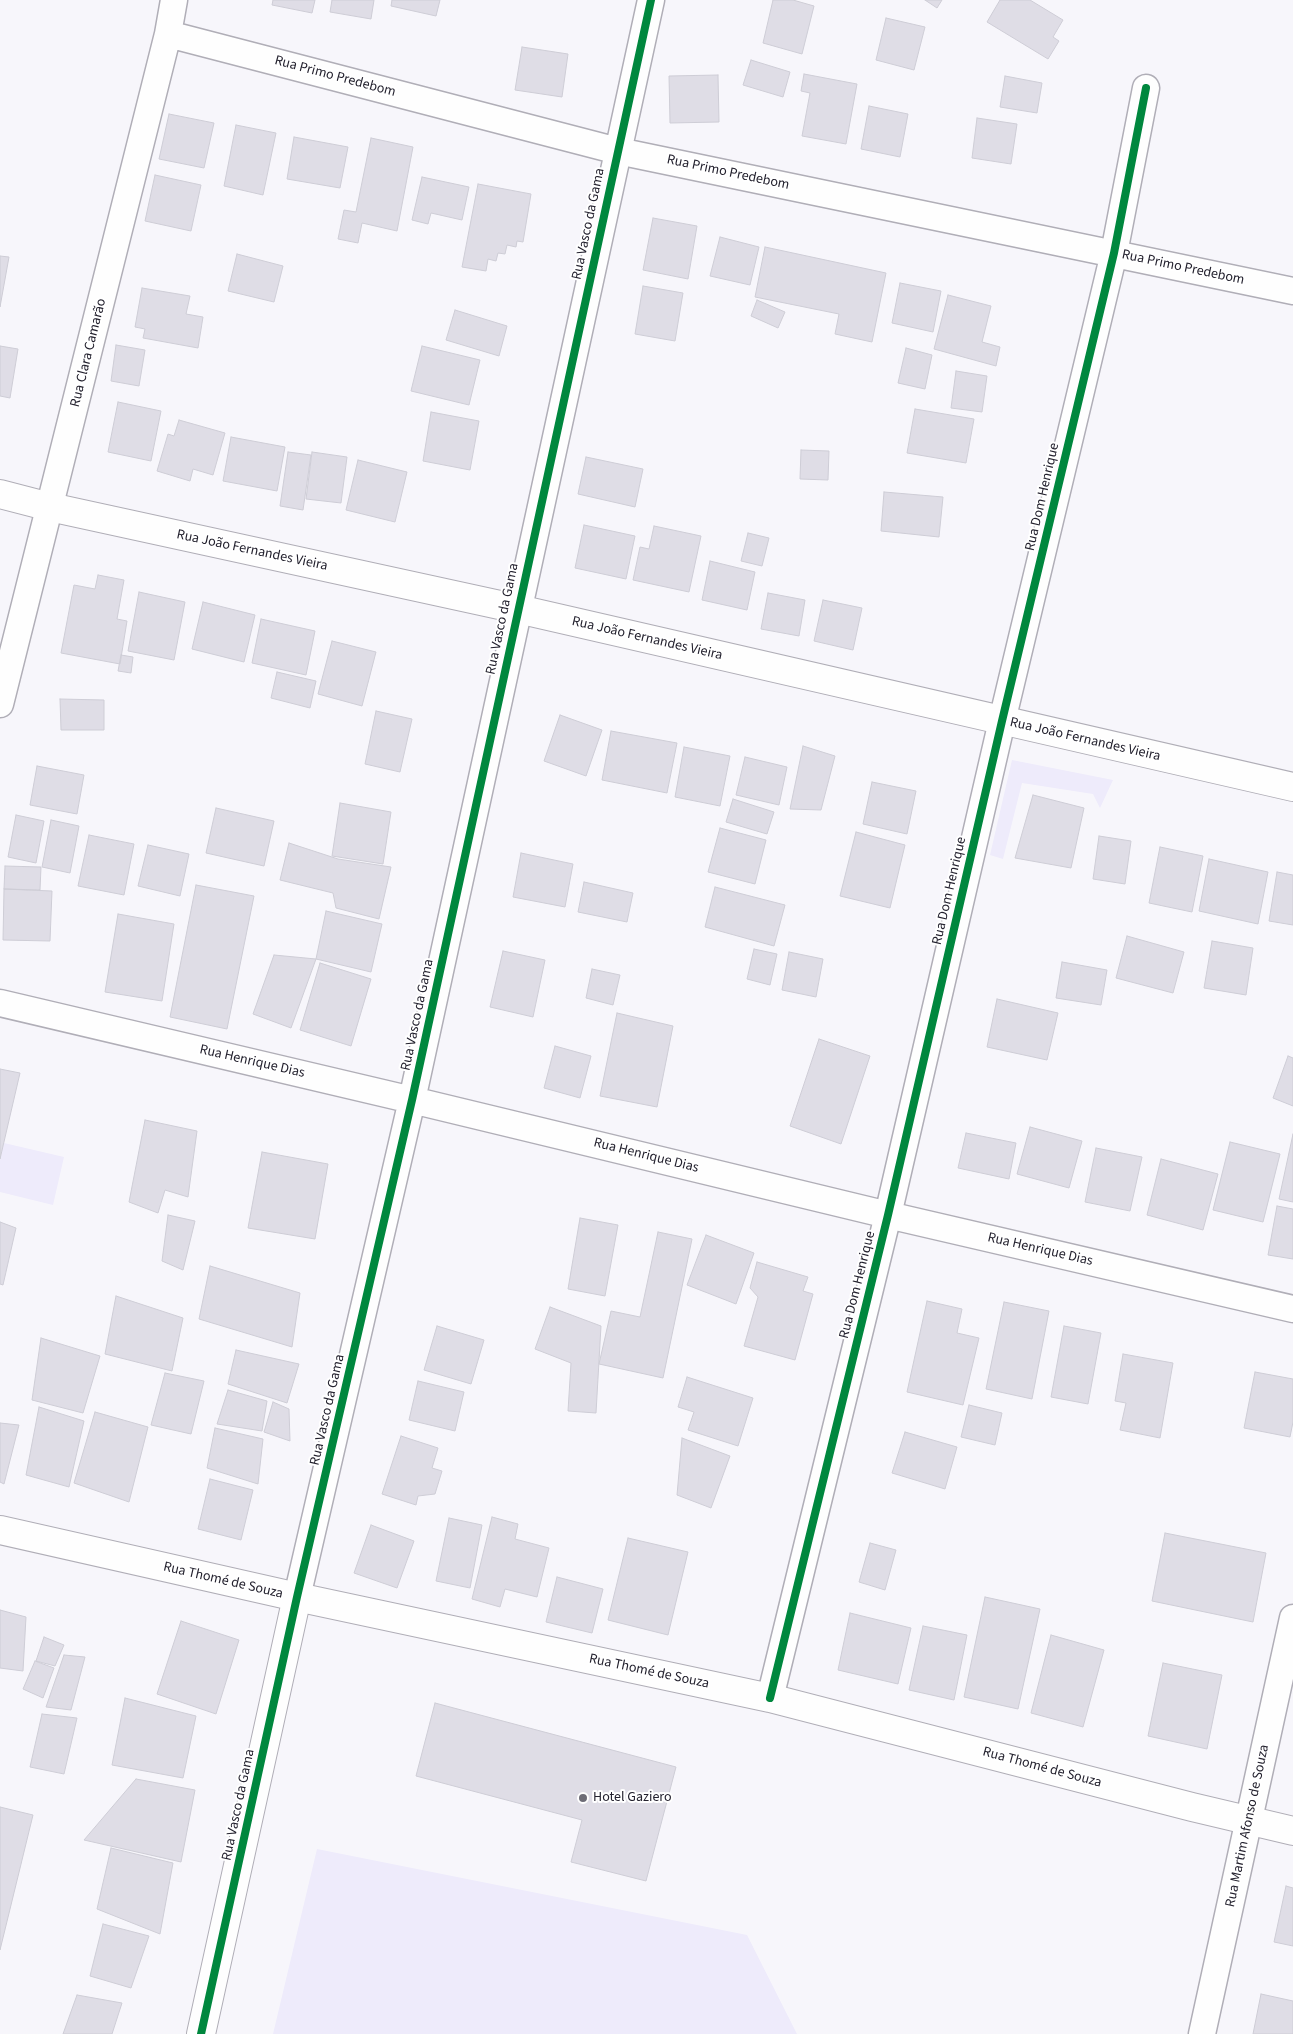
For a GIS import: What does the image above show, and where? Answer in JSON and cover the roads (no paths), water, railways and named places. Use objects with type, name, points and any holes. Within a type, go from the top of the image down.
[{"type":"street","name":"Rua Clara Camarão","points":[[0,704],[168,34],[174,0]]},
{"type":"street","name":"Rua Vasco da Gama","points":[[201,2034],[297,1597],[412,1100],[651,0]]},
{"type":"street","name":"Rua Primo Predebom","points":[[168,34],[618,151],[1114,253],[1293,292]]},
{"type":"street","name":"Rua Dom Henrique","points":[[770,1698],[888,1215],[1002,721],[1114,253],[1146,88]]},
{"type":"street","name":"Rua João Fernandes Vieira","points":[[0,494],[50,507],[518,609],[1293,787]]},
{"type":"street","name":"Rua Henrique Dias","points":[[0,1003],[888,1215],[1293,1309]]},
{"type":"street","name":"Rua Thomé de Souza","points":[[0,1530],[297,1597],[770,1698],[1249,1822],[1293,1831]]},
{"type":"street","name":"Rua Martim Afonso de Souza","points":[[1202,2034],[1293,1618]]},
{"type":"place","name":"Hotel Gaziero","points":[[583,1798]]}]
